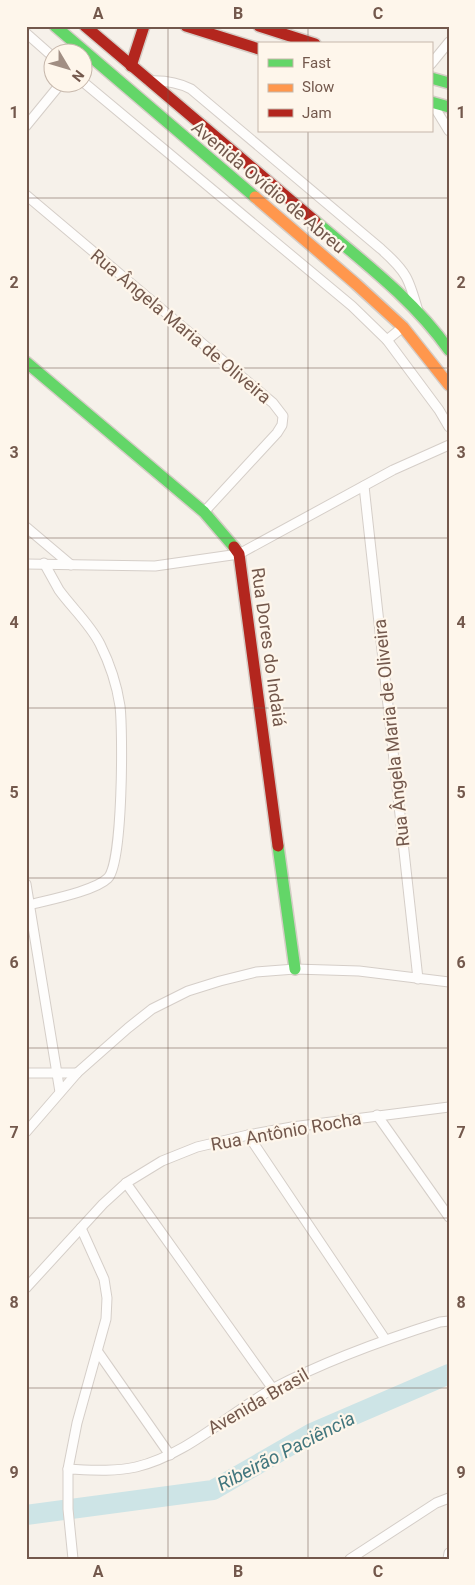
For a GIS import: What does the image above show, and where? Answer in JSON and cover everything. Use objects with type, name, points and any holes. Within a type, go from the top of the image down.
[{"type":"main road","name":"Avenida Ovídio de Abreu","points":[[55,26],[356,284],[403,327],[449,385]]},
{"type":"main road","name":"Avenida Ovídio de Abreu","points":[[85,26],[377,273],[418,312],[439,335],[449,350]]},
{"type":"main road","points":[[131,66],[144,26]]},
{"type":"main road","points":[[186,26],[258,49]]},
{"type":"main road","points":[[258,26],[308,42]]},
{"type":"main road","points":[[432,78],[449,83]]},
{"type":"main road","points":[[432,103],[449,107]]},
{"type":"main road","points":[[300,237],[315,222]]},
{"type":"main road","name":"Rua Dores do Indaiá","points":[[26,362],[204,512],[239,554],[295,969]]},
{"type":"street","points":[[291,26],[310,42]]},
{"type":"street","points":[[26,34],[42,48]]},
{"type":"street","points":[[432,63],[449,42]]},
{"type":"street","points":[[148,80],[179,83],[191,89],[381,249],[403,271],[410,284],[418,312]]},
{"type":"street","points":[[92,89],[352,306],[387,340],[439,410],[449,427]]},
{"type":"street","points":[[26,126],[54,92]]},
{"type":"street","points":[[432,103],[449,131]]},
{"type":"street","name":"Rua Ângela Maria de Oliveira","points":[[26,195],[273,403],[283,416],[282,425],[277,433],[204,512]]},
{"type":"street","points":[[387,340],[403,327]]},
{"type":"street","points":[[26,564],[155,566],[239,554],[394,470],[449,444]]},
{"type":"street","name":"Rua Ângela Maria de Oliveira","points":[[364,486],[418,979]]},
{"type":"street","points":[[26,526],[71,565]]},
{"type":"street","points":[[29,905],[100,884],[112,873],[118,843],[121,751],[120,704],[111,671],[100,644],[91,629],[59,590],[44,563]]},
{"type":"street","points":[[26,884],[60,1092]]},
{"type":"street","points":[[26,1132],[77,1074],[128,1028],[152,1008],[188,991],[256,972],[295,969],[359,971],[449,982]]},
{"type":"street","points":[[26,1073],[77,1074]]},
{"type":"street","name":"Rua Antônio Rocha","points":[[26,1288],[103,1204],[126,1183],[162,1161],[197,1147],[248,1135],[292,1127],[449,1106]]},
{"type":"street","points":[[377,1115],[449,1217]]},
{"type":"street","points":[[248,1135],[385,1339]]},
{"type":"street","points":[[126,1183],[273,1389]]},
{"type":"street","points":[[74,1559],[69,1527],[68,1469],[77,1423],[106,1319],[108,1298],[104,1279],[81,1228]]},
{"type":"street","name":"Avenida Brasil","points":[[68,1469],[105,1470],[136,1467],[170,1455],[273,1389],[325,1364],[385,1339],[449,1321]]},
{"type":"street","points":[[98,1352],[170,1455]]},
{"type":"street","points":[[350,1559],[436,1503],[449,1498]]},
{"type":"street","points":[[448,1559],[449,1553]]},
{"type":"waterway","name":"Ribeirão Paciência","points":[[26,1515],[213,1490],[312,1433],[449,1374]]},
{"type":"traffic: fast","points":[[55,26],[255,197]]},
{"type":"traffic: fast","points":[[432,78],[449,83]]},
{"type":"traffic: fast","points":[[432,102],[449,107]]},
{"type":"traffic: fast","points":[[315,221],[403,297],[435,331],[449,350]]},
{"type":"traffic: fast","points":[[26,362],[204,512],[234,547]]},
{"type":"traffic: fast","points":[[278,846],[295,969]]},
{"type":"traffic: slow","points":[[255,197],[403,327],[449,385]]},
{"type":"traffic: jam","points":[[85,26],[315,221]]},
{"type":"traffic: jam","points":[[131,66],[144,26]]},
{"type":"traffic: jam","points":[[186,26],[258,49]]},
{"type":"traffic: jam","points":[[259,26],[309,42]]},
{"type":"traffic: jam","points":[[234,547],[239,554],[278,846]]}]
